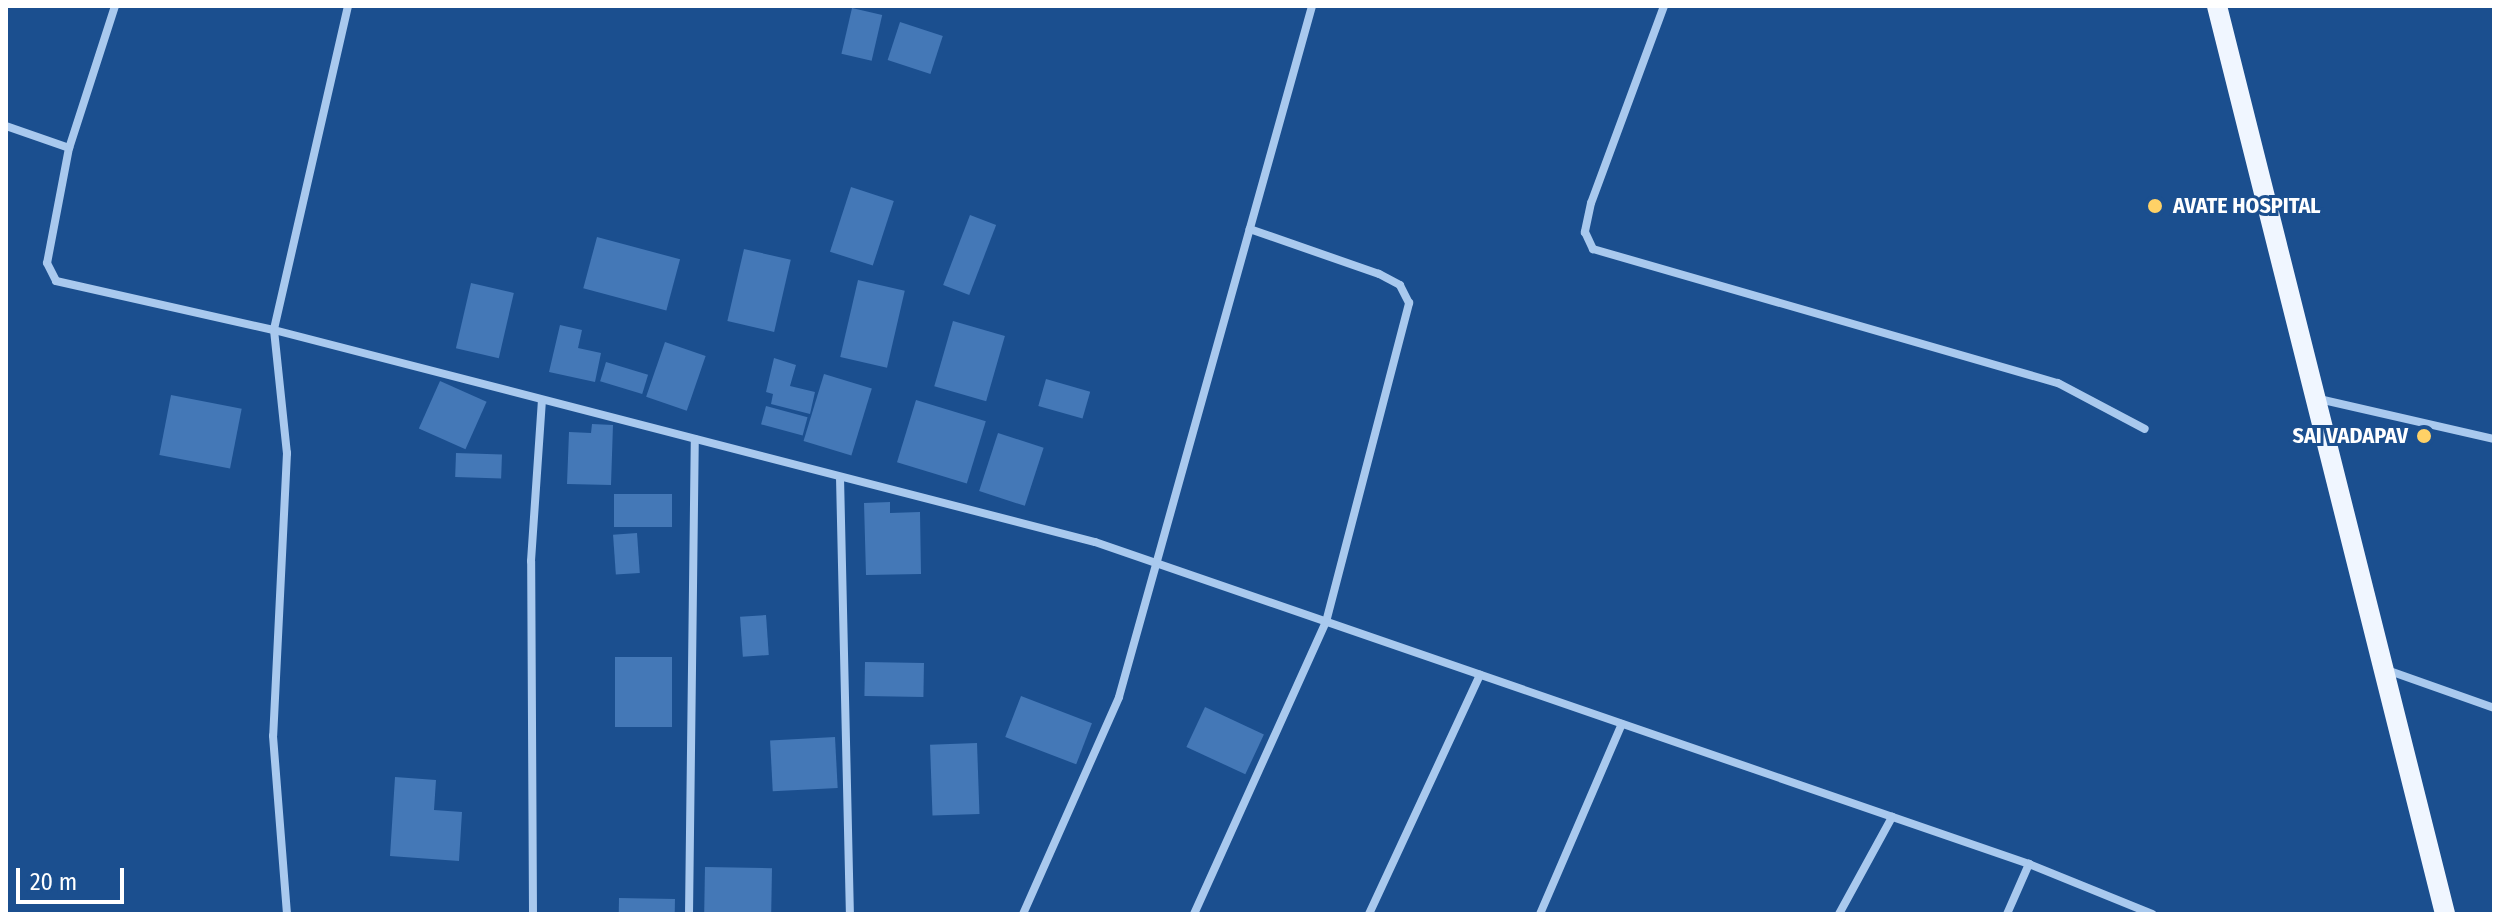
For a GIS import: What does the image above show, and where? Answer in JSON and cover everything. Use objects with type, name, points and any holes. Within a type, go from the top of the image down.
[{"type":"main road","points":[[2217,6],[2445,914]]},
{"type":"street","points":[[115,6],[69,148],[47,263],[56,281],[274,330],[1095,542],[2029,864],[2152,914]]},
{"type":"street","points":[[287,914],[273,736],[287,453],[274,330],[348,6]]},
{"type":"street","points":[[1023,914],[1119,697],[1312,6]]},
{"type":"street","points":[[1664,6],[1591,203],[1585,232],[1593,249],[2058,383],[2145,429]]},
{"type":"street","points":[[6,126],[69,148]]},
{"type":"street","points":[[1194,914],[1326,622],[1409,303],[1400,285],[1379,274],[1250,229]]},
{"type":"street","points":[[2316,398],[2494,439]]},
{"type":"street","points":[[533,914],[531,561],[542,400]]},
{"type":"street","points":[[689,914],[695,439]]},
{"type":"street","points":[[840,477],[850,914]]},
{"type":"street","points":[[2383,668],[2494,708]]},
{"type":"street","points":[[1369,914],[1480,675]]},
{"type":"street","points":[[1540,914],[1622,724]]},
{"type":"street","points":[[1839,914],[1892,817]]},
{"type":"street","points":[[2007,914],[2029,864]]},
{"type":"building","points":[[852,8],[882,15],[872,61],[841,54]]},
{"type":"building","points":[[900,22],[943,36],[930,74],[888,60]]},
{"type":"building","points":[[851,187],[894,201],[873,266],[830,252]]},
{"type":"building","points":[[970,215],[996,225],[969,295],[943,285]]},
{"type":"building","points":[[597,237],[680,259],[666,310],[583,288]]},
{"type":"building","points":[[744,249],[791,260],[774,332],[727,321]]},
{"type":"building","points":[[858,280],[905,291],[887,368],[840,357]]},
{"type":"building","points":[[471,283],[514,293],[499,358],[456,348]]},
{"type":"building","points":[[953,321],[1005,336],[986,401],[934,386]]},
{"type":"building","points":[[560,325],[582,330],[578,348],[601,353],[595,382],[549,372]]},
{"type":"building","points":[[665,342],[706,356],[687,411],[646,397]]},
{"type":"building","points":[[774,358],[796,365],[790,386],[815,392],[810,414],[771,404],[773,394],[766,392]]},
{"type":"building","points":[[606,362],[648,375],[642,394],[600,381]]},
{"type":"building","points":[[824,374],[872,389],[851,456],[804,441]]},
{"type":"building","points":[[1046,379],[1090,392],[1083,419],[1038,406]]},
{"type":"building","points":[[440,381],[487,402],[465,449],[419,429]]},
{"type":"building","points":[[171,395],[242,409],[230,469],[159,455]]},
{"type":"building","points":[[916,400],[986,421],[967,484],[897,462]]},
{"type":"building","points":[[766,406],[808,417],[803,435],[761,424]]},
{"type":"building","points":[[592,424],[613,425],[611,485],[567,484],[569,432],[591,433]]},
{"type":"building","points":[[998,433],[1044,448],[1025,506],[979,491]]},
{"type":"building","points":[[456,453],[502,455],[501,479],[455,477]]},
{"type":"building","points":[[614,494],[672,494],[672,527],[614,527]]},
{"type":"building","points":[[890,502],[890,513],[920,512],[921,574],[866,575],[864,503]]},
{"type":"building","points":[[637,533],[640,573],[616,575],[613,535]]},
{"type":"building","points":[[766,615],[769,655],[743,657],[740,617]]},
{"type":"building","points":[[615,657],[672,657],[672,727],[615,727]]},
{"type":"building","points":[[865,662],[924,663],[923,697],[864,696]]},
{"type":"building","points":[[1021,696],[1092,723],[1076,764],[1005,737]]},
{"type":"building","points":[[1205,707],[1264,734],[1245,774],[1186,747]]},
{"type":"building","points":[[835,737],[838,788],[773,791],[770,740]]},
{"type":"building","points":[[977,743],[979,814],[933,816],[930,745]]},
{"type":"building","points":[[395,777],[436,780],[434,810],[462,812],[459,861],[390,856]]},
{"type":"building","points":[[705,867],[772,868],[771,914],[704,914]]},
{"type":"building","points":[[619,898],[675,899],[675,914],[619,914]]},
{"type":"place","name":"AVATE HOSPITAL","points":[[2155,206]]},
{"type":"place","name":"SAI VADAPAV","points":[[2424,436]]}]
